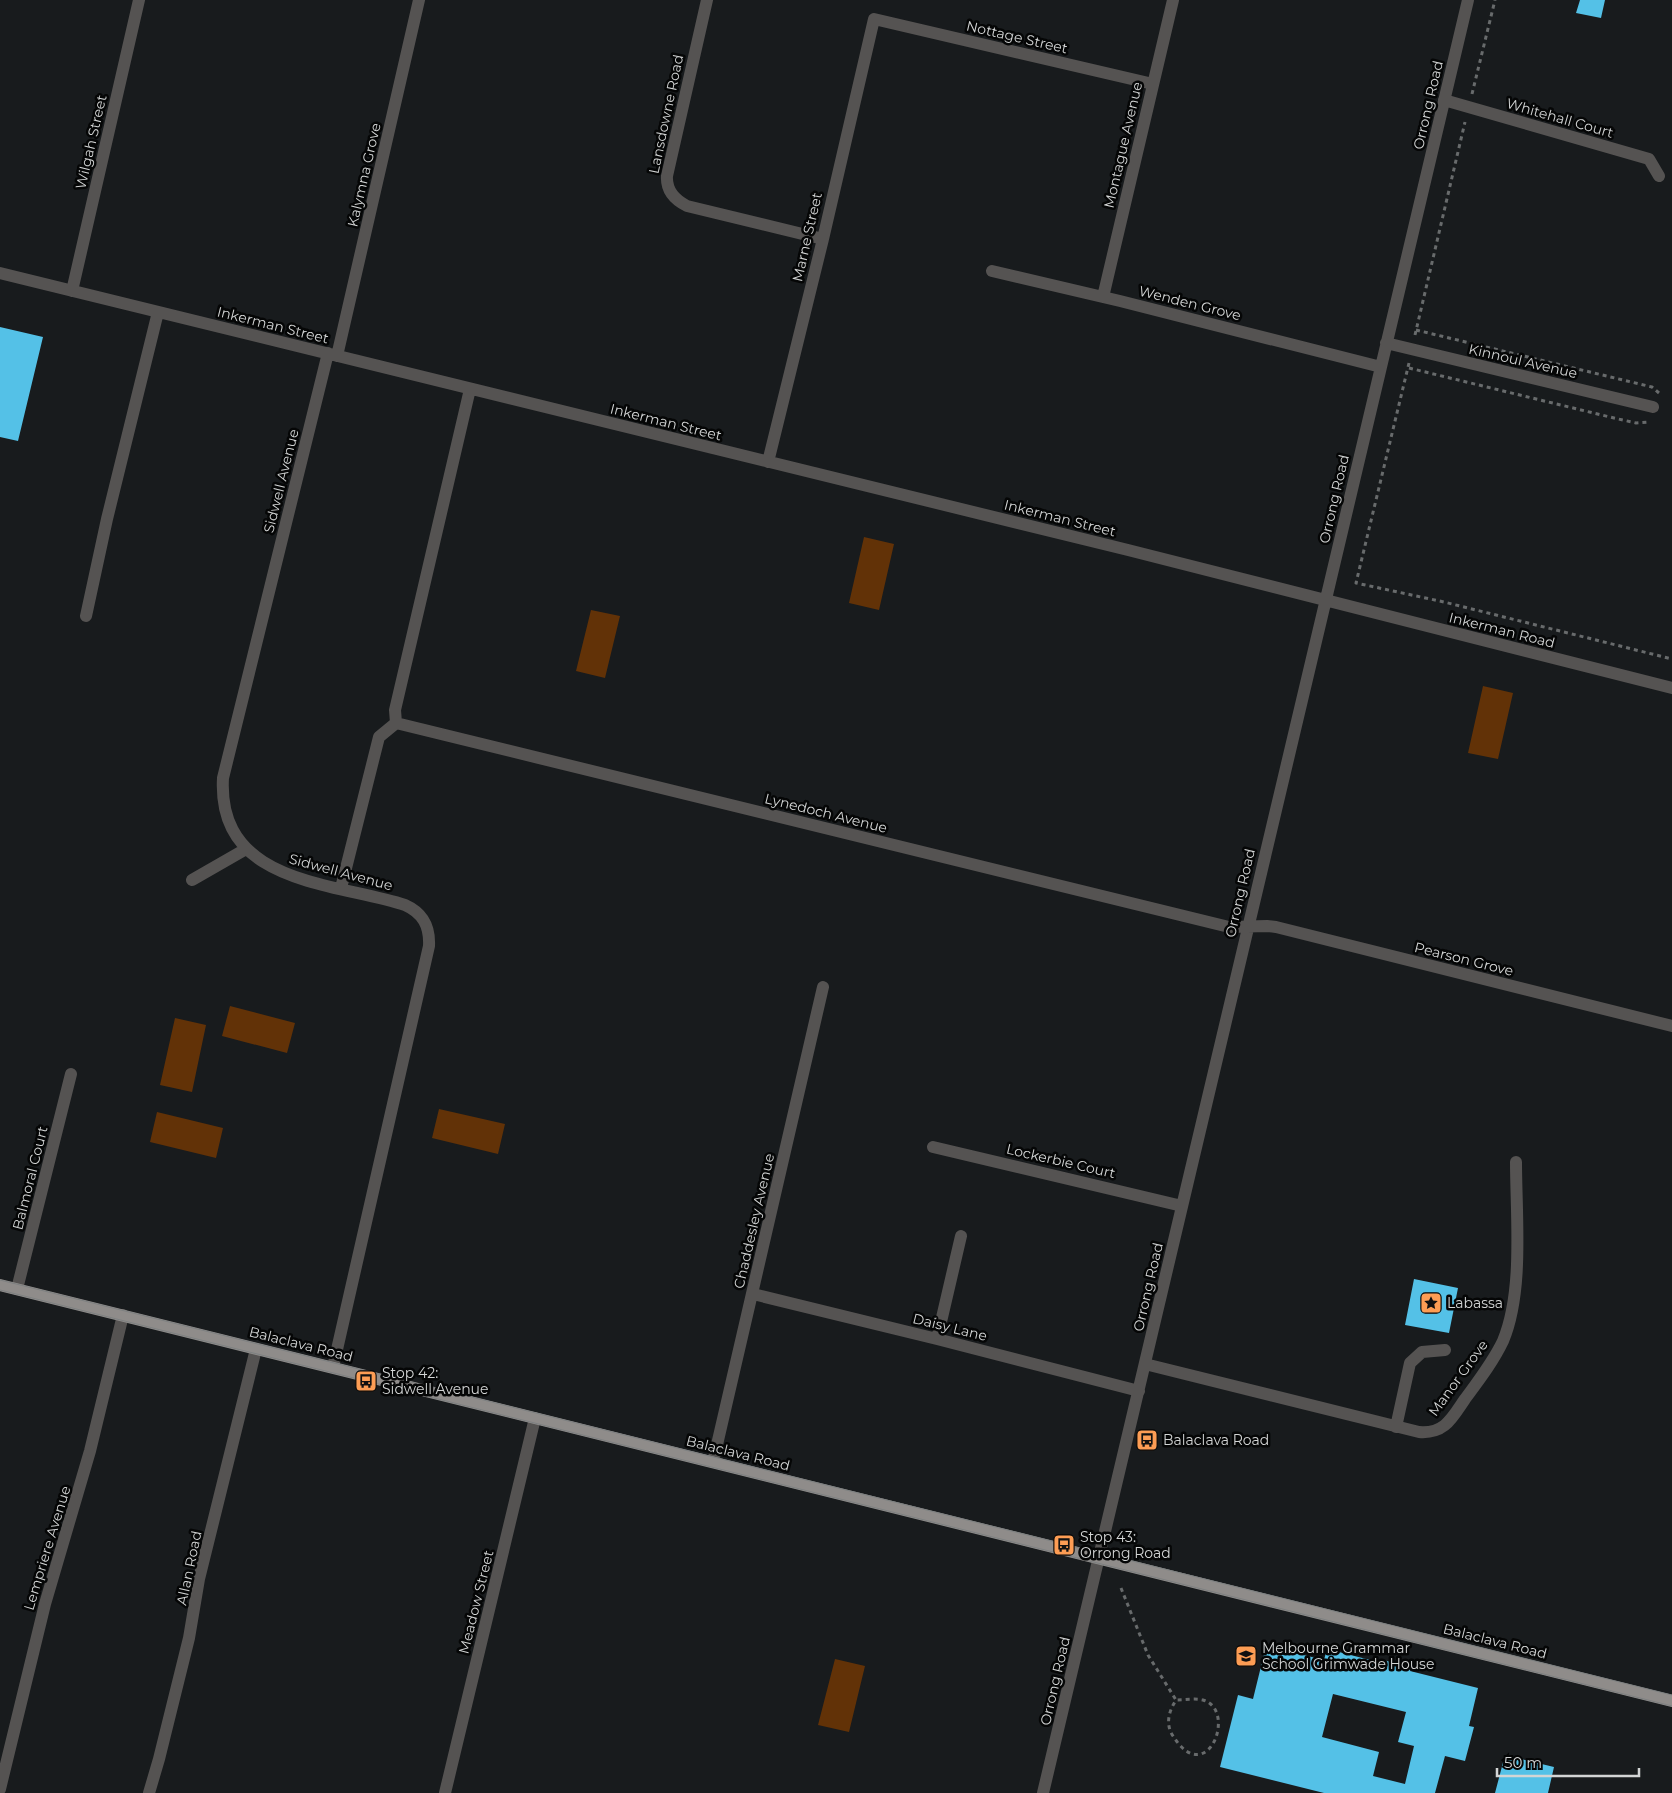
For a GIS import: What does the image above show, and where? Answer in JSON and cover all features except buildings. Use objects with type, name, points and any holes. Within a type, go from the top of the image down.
[{"type":"main road","name":"Balaclava Road","points":[[0,1285],[1672,1701]]},
{"type":"street","name":"Wilgah Street","points":[[72,291],[139,0]]},
{"type":"street","name":"Kalymna Grove","points":[[333,355],[419,0]]},
{"type":"street","name":"Lansdowne Road","points":[[706,0],[667,176],[667,186],[678,201],[688,206],[823,239]]},
{"type":"street","name":"Montague Avenue","points":[[1103,297],[1173,0]]},
{"type":"street","name":"Orrong Road","points":[[1043,1793],[1468,0]]},
{"type":"street","name":"Marne Street","points":[[768,462],[823,239],[874,18]]},
{"type":"street","name":"Nottage Street","points":[[874,18],[1153,84]]},
{"type":"street","name":"Whitehall Court","points":[[1444,100],[1648,159],[1659,176]]},
{"type":"street","name":"Wenden Grove","points":[[992,271],[1381,367]]},
{"type":"street","name":"Inkerman Street","points":[[0,273],[1325,600]]},
{"type":"street","points":[[86,616],[107,519],[158,312]]},
{"type":"street","name":"Kinnoul Avenue","points":[[1386,343],[1652,407]]},
{"type":"street","name":"Sidwell Avenue","points":[[333,355],[223,778],[222,793],[232,830],[246,849],[261,861],[289,875],[398,902],[412,908],[424,919],[430,935],[333,1368]]},
{"type":"street","points":[[341,888],[380,737],[396,723],[395,710],[470,389]]},
{"type":"street","name":"Inkerman Road","points":[[1325,600],[1672,688]]},
{"type":"street","name":"Lynedoch Avenue","points":[[396,723],[1229,927],[1248,926]]},
{"type":"street","points":[[192,880],[246,849]]},
{"type":"street","name":"Pearson Grove","points":[[1248,926],[1276,928],[1672,1026]]},
{"type":"street","name":"Chaddesley Avenue","points":[[713,1462],[823,987]]},
{"type":"street","name":"Balmoral Court","points":[[17,1289],[71,1074]]},
{"type":"street","name":"Lockerbie Court","points":[[933,1147],[1182,1206]]},
{"type":"street","name":"Manor Grove","points":[[1145,1364],[1396,1427],[1430,1433],[1443,1427],[1486,1369],[1503,1340],[1512,1311],[1517,1270],[1516,1162]]},
{"type":"street","points":[[937,1339],[961,1236]]},
{"type":"street","name":"Daisy Lane","points":[[753,1294],[1139,1391]]},
{"type":"street","name":"Lempriere Avenue","points":[[0,1789],[45,1604],[88,1460],[123,1315]]},
{"type":"street","name":"Allan Road","points":[[149,1793],[185,1657],[199,1579],[256,1349]]},
{"type":"street","points":[[1396,1427],[1410,1362],[1422,1352],[1445,1350]]},
{"type":"street","name":"Meadow Street","points":[[445,1793],[535,1418]]},
{"type":"path","points":[[1495,0],[1356,583],[1444,602],[1672,659]]},
{"type":"path","points":[[1121,1588],[1148,1654],[1176,1700]]},
{"type":"path","points":[[1176,1700],[1203,1700],[1214,1707],[1218,1719],[1218,1732],[1216,1741],[1209,1751],[1200,1754],[1190,1753],[1179,1746],[1169,1731],[1169,1712],[1176,1700]]},
{"type":"shaded area","points":[[864,537],[894,544],[879,610],[849,603]]},
{"type":"shaded area","points":[[591,610],[620,616],[605,678],[576,671]]},
{"type":"shaded area","points":[[1483,686],[1513,693],[1498,759],[1468,753]]},
{"type":"shaded area","points":[[230,1006],[295,1023],[287,1053],[222,1036]]},
{"type":"shaded area","points":[[175,1018],[206,1025],[192,1092],[160,1085]]},
{"type":"shaded area","points":[[439,1109],[505,1124],[498,1154],[432,1138]]},
{"type":"shaded area","points":[[157,1112],[223,1128],[216,1158],[150,1142]]},
{"type":"shaded area","points":[[835,1659],[865,1666],[849,1732],[818,1725]]},
{"type":"tram line","points":[[0,1280],[1672,1695]]},
{"type":"tram line","points":[[0,1290],[1672,1706]]},
{"type":"place","name":"Labassa","points":[[1431,1303]]},
{"type":"place","name":"Stop 42: Sidwell Avenue","points":[[366,1381]]},
{"type":"place","name":"Balaclava Road","points":[[1147,1440]]},
{"type":"place","name":"Stop 43: Orrong Road","points":[[1064,1545]]},
{"type":"place","name":"Melbourne Grammar School Grimwade House","points":[[1246,1656]]}]
